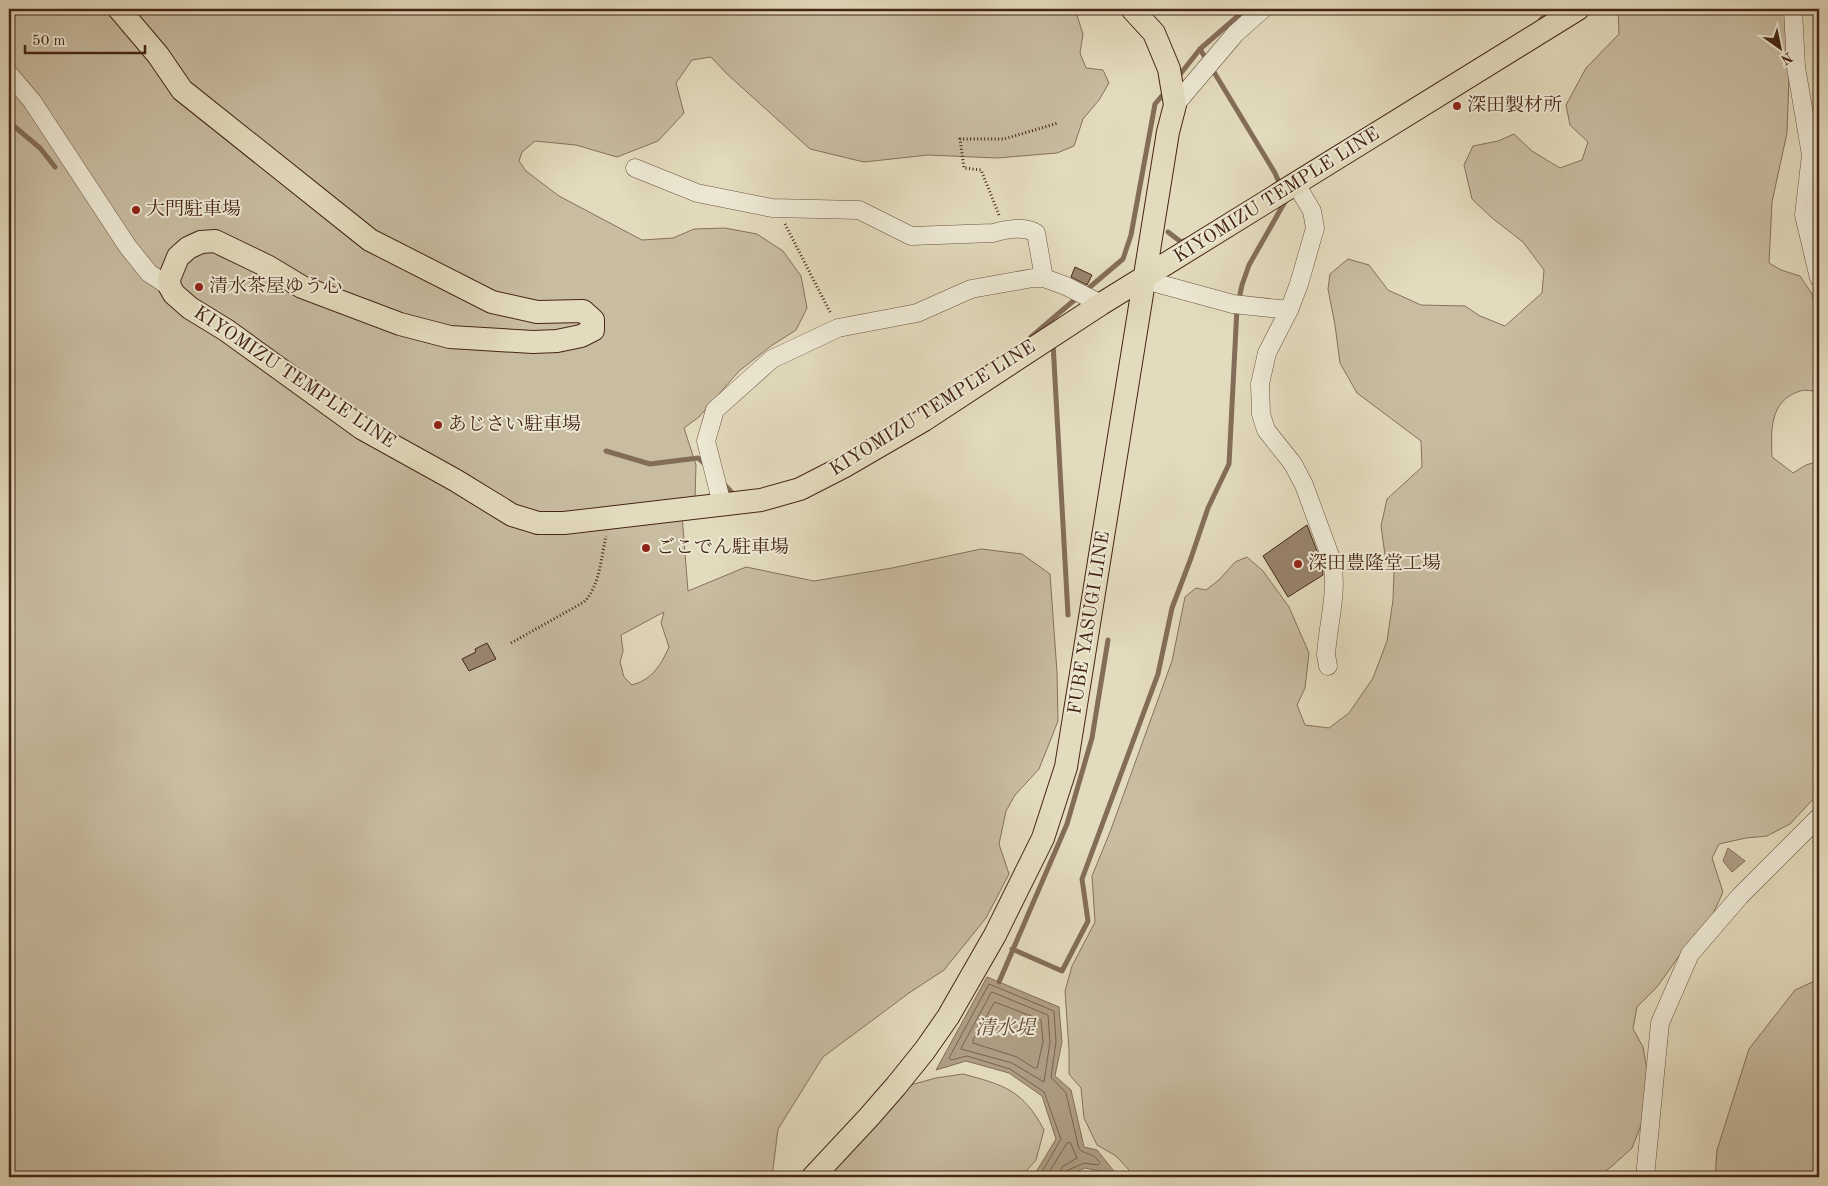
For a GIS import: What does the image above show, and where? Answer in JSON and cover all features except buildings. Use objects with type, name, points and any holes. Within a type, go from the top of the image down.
[{"type":"main road","points":[[119,9],[158,55],[182,90],[370,240],[492,302],[537,312],[583,310],[593,320],[593,330],[581,336],[557,341],[533,342],[450,337],[400,324],[302,287],[267,266],[215,241],[201,242],[188,248],[178,257],[169,279],[170,286]]},
{"type":"main road","name":"FUBE YASUGI LINE","points":[[813,1177],[885,1098],[948,1017],[995,936],[1043,838],[1066,766],[1168,132],[1175,105],[1169,68],[1154,33],[1132,9]]},
{"type":"main road","name":"KIYOMIZU TEMPLE LINE","points":[[170,286],[174,294],[190,308],[226,330],[363,429],[455,480],[512,515],[538,523],[564,523],[761,500],[800,489],[843,467],[924,420],[1101,304],[1578,9]]},
{"type":"street","points":[[1175,105],[1235,34],[1263,9]]},
{"type":"street","points":[[1793,9],[1796,67],[1811,155],[1804,215],[1819,278]]},
{"type":"street","points":[[9,74],[32,101],[128,247],[149,273],[170,286]]},
{"type":"street","points":[[635,168],[696,193],[777,208],[859,210],[911,236],[1032,230],[1036,233],[1044,278]]},
{"type":"street","points":[[1296,184],[1312,211],[1315,228],[1299,284],[1289,310],[1267,353],[1260,384],[1261,414],[1266,430],[1293,464],[1304,485],[1332,561],[1334,588],[1326,655],[1328,666]]},
{"type":"street","points":[[1146,276],[1156,283],[1233,304],[1289,310]]},
{"type":"street","points":[[722,504],[706,441],[715,410],[772,359],[838,328],[917,313],[971,289],[1033,278],[1044,278],[1066,286],[1101,304]]},
{"type":"street","points":[[1645,1177],[1660,1023],[1690,954],[1740,896],[1819,817]]},
{"type":"path","points":[[1005,230],[982,170],[964,168],[960,139],[1004,139],[1058,123]]},
{"type":"path","points":[[777,208],[838,328]]},
{"type":"path","points":[[511,643],[584,602],[591,594],[610,518]]},
{"type":"shaded area","points":[[9,9],[1075,9],[1083,34],[1080,53],[1086,68],[1103,70],[1109,83],[1099,100],[1083,119],[1074,146],[1057,153],[997,158],[928,155],[864,162],[810,149],[726,73],[711,57],[692,60],[676,83],[684,113],[658,141],[617,157],[576,145],[535,141],[522,152],[519,161],[526,171],[559,196],[642,240],[673,238],[694,229],[725,228],[757,234],[783,251],[801,276],[807,308],[796,330],[771,346],[739,371],[699,417],[684,428],[696,465],[695,498],[682,515],[688,591],[746,567],[814,581],[892,568],[981,549],[1022,554],[1050,574],[1057,672],[1058,721],[1039,769],[1015,795],[1006,811],[999,844],[1009,874],[986,918],[944,970],[909,993],[823,1057],[778,1129],[772,1177],[9,1177]],"holes":[[[664,612],[661,623],[669,647],[666,654],[650,676],[632,685],[624,677],[620,662],[623,651],[621,635]]]},
{"type":"shaded area","points":[[1618,9],[1784,9],[1789,77],[1787,133],[1772,202],[1769,263],[1781,270],[1800,276],[1812,294],[1819,324],[1819,391],[1800,391],[1782,402],[1777,409],[1772,427],[1772,457],[1793,473],[1806,465],[1819,461],[1819,793],[1790,824],[1767,836],[1719,844],[1712,858],[1723,892],[1712,916],[1679,956],[1657,987],[1637,1007],[1633,1029],[1643,1047],[1648,1076],[1643,1120],[1632,1148],[1597,1177],[1130,1177],[1129,1170],[1116,1156],[1097,1145],[1084,1118],[1081,1088],[1069,1074],[1065,991],[1072,966],[1095,922],[1092,876],[1110,832],[1172,661],[1185,597],[1196,588],[1206,590],[1219,580],[1235,562],[1247,557],[1263,571],[1289,607],[1309,653],[1305,688],[1297,705],[1305,725],[1329,728],[1349,713],[1373,678],[1387,641],[1393,600],[1394,572],[1385,555],[1381,526],[1387,499],[1422,467],[1421,441],[1357,393],[1340,363],[1328,289],[1330,274],[1348,259],[1369,265],[1388,290],[1421,305],[1465,306],[1480,316],[1505,326],[1542,293],[1544,270],[1523,242],[1492,218],[1472,199],[1464,165],[1473,146],[1498,141],[1514,134],[1532,151],[1560,168],[1582,160],[1588,142],[1570,125],[1566,105],[1586,68],[1619,34]]},
{"type":"shaded area","points":[[1819,979],[1819,1177],[1715,1177],[1717,1150],[1749,1049],[1795,990]]},
{"type":"shaded area","points":[[963,1074],[1011,1091],[1028,1106],[1044,1130],[1036,1160],[1021,1177],[826,1177],[910,1085],[936,1078]]},
{"type":"water","points":[[1728,848],[1745,861],[1732,872],[1723,861]]},
{"type":"water","name":"清水堤","points":[[987,977],[1059,1007],[1062,1042],[1055,1076],[1071,1090],[1084,1147],[1097,1150],[1117,1175],[1085,1168],[1065,1177],[1033,1177],[1056,1139],[1042,1096],[1009,1073],[966,1061],[936,1070]]},
{"type":"waterway","points":[[1178,77],[1200,49],[1246,9]]},
{"type":"waterway","points":[[1541,19],[1557,9]]},
{"type":"waterway","points":[[1200,49],[1275,173],[1281,187]]},
{"type":"waterway","points":[[1052,327],[1052,319],[1123,259],[1131,235],[1155,104],[1166,91]]},
{"type":"waterway","points":[[9,122],[40,148],[55,167]]},
{"type":"waterway","points":[[1012,949],[1062,971],[1088,921],[1082,879],[1158,674],[1172,608],[1208,508],[1229,464],[1237,308],[1242,285],[1249,265],[1286,200]]},
{"type":"waterway","points":[[1168,232],[1181,242],[1186,240]]},
{"type":"waterway","points":[[1030,338],[1052,319]]},
{"type":"waterway","points":[[1053,343],[1068,615]]},
{"type":"waterway","points":[[606,451],[650,464],[698,458],[707,466]]},
{"type":"waterway","points":[[723,483],[736,497]]},
{"type":"waterway","points":[[999,982],[1067,824],[1092,738],[1108,640]]},
{"type":"place","name":"深田製材所","points":[[1457,106]]},
{"type":"place","name":"大門駐車場","points":[[136,210]]},
{"type":"place","name":"清水茶屋ゆう心","points":[[199,287]]},
{"type":"place","name":"あじさい駐車場","points":[[438,425]]},
{"type":"place","name":"ごこでん駐車場","points":[[646,548]]},
{"type":"place","name":"深田豊隆堂工場","points":[[1298,564]]}]
